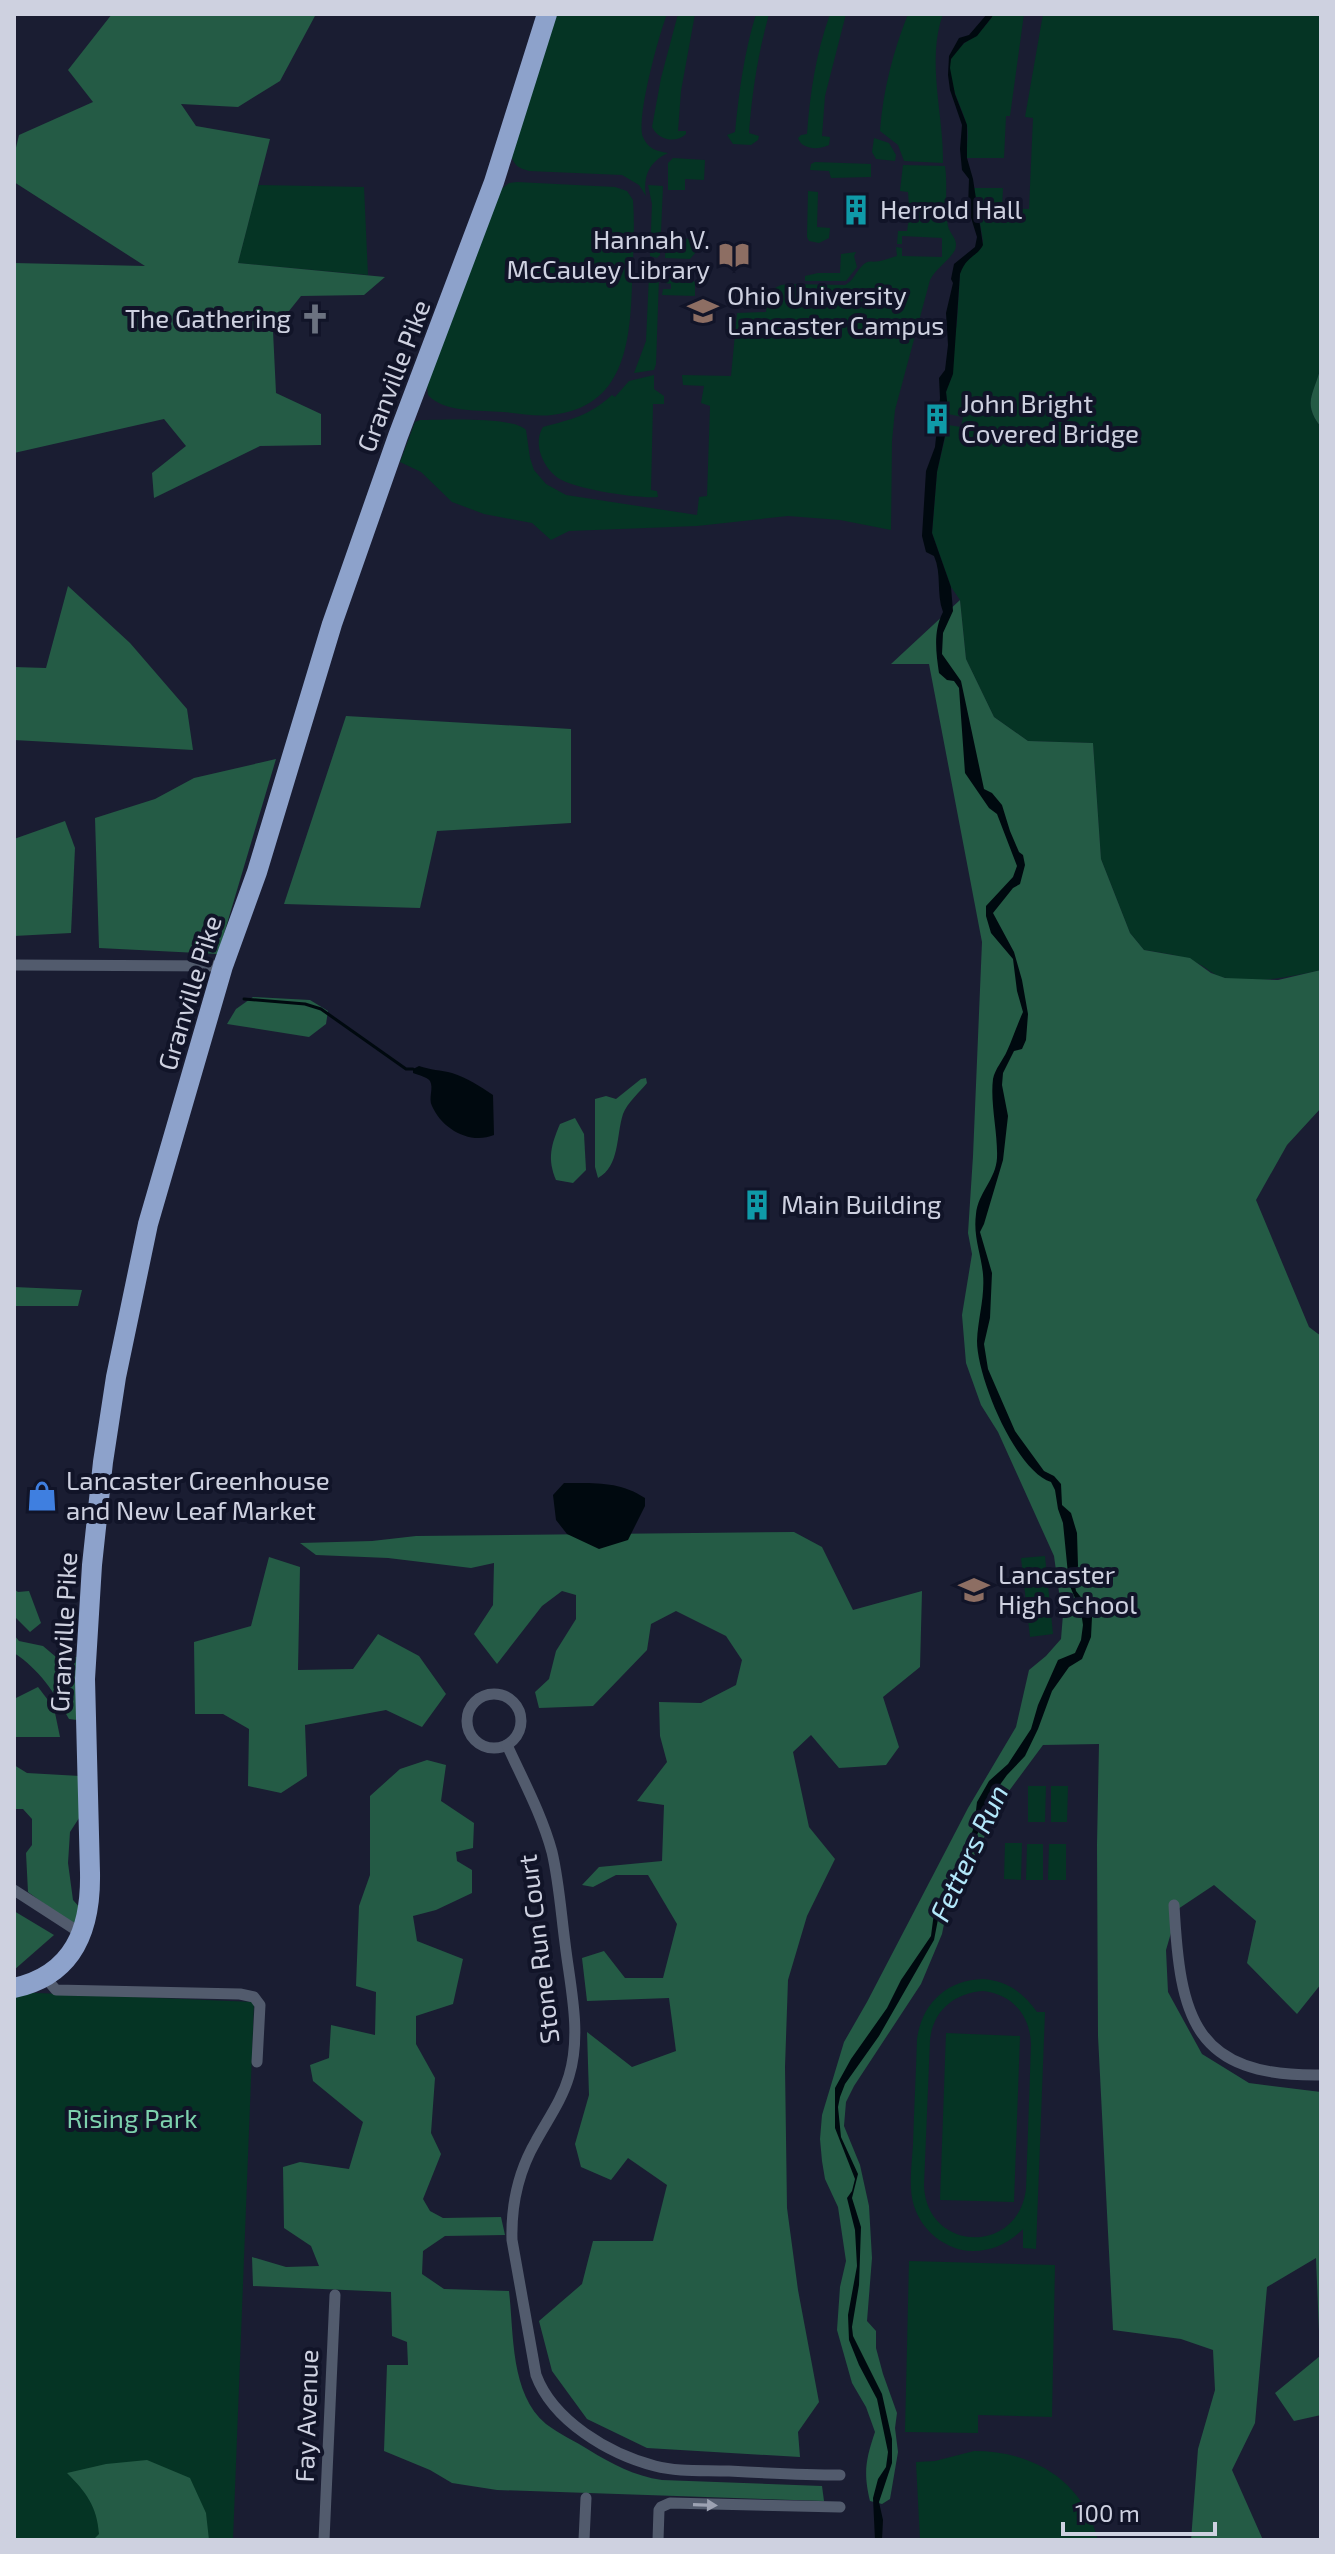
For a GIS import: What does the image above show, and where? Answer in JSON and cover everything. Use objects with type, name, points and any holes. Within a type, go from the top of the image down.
[{"type":"highway","name":"Granville Pike","points":[[14,1988],[45,1977],[68,1958],[82,1934],[91,1896],[86,1642],[92,1565],[105,1448],[120,1353],[148,1224],[223,966],[257,872],[351,566],[494,182],[547,14]]},
{"type":"street","points":[[14,965],[223,966]]},
{"type":"street","points":[[502,1694],[512,1699],[519,1708],[521,1729],[507,1745],[486,1747],[470,1734],[468,1713],[481,1696],[502,1694]]},
{"type":"street","name":"Stone Run Court","points":[[507,1745],[552,1851],[574,2011],[569,2075],[558,2104],[521,2170],[511,2222],[540,2387],[555,2408],[585,2432],[608,2447],[653,2465],[840,2475]]},
{"type":"street","points":[[14,1890],[82,1934]]},
{"type":"street","points":[[1174,1905],[1182,1986],[1206,2038],[1226,2058],[1239,2065],[1282,2074],[1321,2075]]},
{"type":"street","points":[[45,1977],[56,1990],[240,1994],[254,1997],[260,2005],[257,2062]]},
{"type":"street","name":"Fay Avenue","points":[[324,2540],[335,2295]]},
{"type":"street","points":[[584,2540],[586,2498]]},
{"type":"street","points":[[658,2540],[659,2510],[670,2503],[840,2507]]},
{"type":"green space","points":[[112,14],[316,14],[280,81],[238,107],[181,104],[196,126],[270,139],[238,263],[385,277],[364,295],[301,296],[273,331],[276,393],[321,414],[321,445],[260,446],[154,498],[152,473],[186,446],[164,419],[14,453],[14,263],[145,266],[14,182],[14,156],[19,135],[93,102],[68,70]]},
{"type":"green space","points":[[556,14],[667,14],[649,76],[642,127],[643,137],[650,147],[668,153],[649,170],[646,196],[639,185],[622,175],[529,171],[519,167],[511,155]]},
{"type":"green space","points":[[678,14],[695,14],[681,91],[678,131],[686,131],[686,134],[672,140],[658,135],[652,127]]},
{"type":"green space","points":[[756,14],[769,14],[756,73],[749,133],[759,136],[751,145],[733,144],[727,135],[735,132],[742,73]]},
{"type":"green space","points":[[830,14],[846,14],[825,96],[822,136],[830,137],[829,145],[811,148],[803,145],[798,138],[807,134],[814,73]]},
{"type":"green space","points":[[908,14],[943,14],[938,32],[936,69],[943,163],[904,161],[898,145],[880,131],[890,71]]},
{"type":"green space","points":[[993,14],[1024,14],[1010,116],[1006,116],[1004,158],[967,158],[967,126],[952,84],[951,59],[989,22]]},
{"type":"green space","points":[[1043,14],[1321,14],[1321,364],[1311,403],[1321,427],[1321,970],[1271,979],[1233,979],[1218,976],[1186,958],[1144,950],[1130,933],[1101,859],[1093,743],[1028,741],[994,717],[966,659],[960,600],[951,587],[932,533],[937,472],[948,425],[961,427],[963,417],[948,414],[946,392],[957,322],[960,273],[964,263],[977,252],[983,241],[974,188],[1003,188],[1002,208],[1029,209],[1033,118],[1025,117]]},
{"type":"green space","points":[[874,138],[889,143],[896,155],[895,161],[876,159],[872,152]]},
{"type":"green space","points":[[673,158],[705,160],[704,180],[685,179],[685,190],[668,190],[668,163]]},
{"type":"green space","points":[[815,162],[871,164],[871,177],[831,178],[829,171],[810,170]]},
{"type":"green space","points":[[903,165],[945,166],[947,219],[956,246],[930,280],[895,410],[891,530],[840,520],[788,516],[697,526],[569,531],[551,540],[532,523],[484,514],[452,502],[421,472],[400,462],[415,422],[420,420],[507,423],[526,430],[534,470],[546,484],[566,495],[697,515],[699,497],[707,496],[710,406],[701,403],[704,386],[683,385],[682,375],[731,376],[737,313],[766,312],[769,291],[781,285],[845,285],[866,263],[897,256],[896,247],[902,248],[902,256],[942,257],[942,238],[902,236],[902,244],[897,244],[898,231],[907,231],[909,218],[913,218],[908,192],[900,191]]},
{"type":"green space","points":[[509,183],[615,187],[627,191],[633,200],[631,307],[625,350],[618,369],[595,400],[576,410],[552,415],[463,410],[443,405],[428,395],[427,385],[499,191]]},
{"type":"green space","points":[[258,185],[364,187],[368,275],[238,263]]},
{"type":"green space","points":[[648,185],[663,186],[660,255],[657,258],[650,256],[652,204]]},
{"type":"green space","points":[[808,191],[818,192],[817,227],[830,228],[829,238],[819,243],[809,241],[807,237]]},
{"type":"green space","points":[[666,238],[696,239],[696,252],[690,259],[665,258]]},
{"type":"green space","points":[[856,252],[857,267],[846,281],[805,281],[805,276],[818,273],[840,273],[841,254]]},
{"type":"green space","points":[[657,274],[656,364],[654,370],[634,373],[646,341],[649,275]]},
{"type":"green space","points":[[665,275],[690,276],[695,282],[695,296],[662,295],[663,289],[671,289],[671,284],[665,283]]},
{"type":"green space","points":[[1321,364],[1321,427],[1311,403]]},
{"type":"green space","points":[[654,375],[654,389],[664,396],[664,404],[653,404],[651,490],[657,491],[658,497],[592,489],[566,482],[552,473],[539,449],[543,427],[588,412],[612,395],[615,397],[629,381]]},
{"type":"green space","points":[[68,586],[130,643],[187,709],[193,750],[14,740],[14,667],[46,668]]},
{"type":"green space","points":[[960,600],[966,659],[994,717],[1028,741],[1093,743],[1101,859],[1130,933],[1144,950],[1190,958],[1211,973],[1225,978],[1278,980],[1321,970],[1321,1108],[1287,1145],[1256,1200],[1309,1327],[1321,1336],[1321,1984],[1297,2014],[1247,1963],[1256,1921],[1214,1885],[1178,1909],[1166,1950],[1168,1992],[1202,2054],[1249,2083],[1321,2092],[1321,2415],[1294,2421],[1275,2393],[1320,2356],[1316,2258],[1267,2287],[1255,2423],[1232,2470],[1263,2540],[1191,2540],[1198,2449],[1215,2390],[1213,2350],[1181,2339],[1113,2330],[1098,2036],[1099,1744],[1043,1745],[1006,1795],[947,1909],[942,1934],[921,1984],[846,2102],[844,2126],[860,2165],[869,2206],[872,2258],[867,2321],[876,2331],[876,2348],[897,2413],[898,2452],[890,2499],[882,2504],[870,2501],[866,2474],[875,2432],[866,2407],[852,2383],[837,2330],[840,2287],[846,2261],[838,2207],[825,2179],[820,2139],[822,2115],[844,2042],[968,1808],[1016,1727],[1029,1670],[1061,1639],[1064,1602],[1059,1592],[1054,1556],[998,1432],[981,1405],[966,1363],[962,1315],[972,1254],[968,1233],[982,942],[929,664],[891,664]]},
{"type":"green space","points":[[346,716],[571,729],[571,823],[437,831],[420,908],[284,904]]},
{"type":"green space","points":[[276,759],[218,954],[99,948],[95,818],[155,799],[194,778]]},
{"type":"green space","points":[[65,821],[75,848],[71,933],[14,936],[14,839]]},
{"type":"green space","points":[[253,997],[310,1000],[328,1011],[326,1024],[309,1037],[227,1024],[236,1009]]},
{"type":"green space","points":[[646,1078],[647,1083],[623,1114],[614,1158],[598,1178],[595,1167],[595,1099],[606,1096],[616,1099]]},
{"type":"green space","points":[[575,1118],[584,1134],[586,1170],[573,1183],[556,1180],[551,1159],[552,1145],[560,1124]]},
{"type":"green space","points":[[14,1287],[82,1290],[78,1306],[14,1306]]},
{"type":"green space","points":[[794,1532],[822,1547],[853,1610],[922,1591],[920,1667],[883,1697],[899,1747],[886,1765],[839,1768],[811,1735],[793,1752],[809,1827],[835,1859],[807,1916],[788,1980],[785,2067],[787,2208],[798,2290],[819,2402],[798,2432],[800,2457],[647,2448],[587,2419],[552,2371],[539,2321],[582,2284],[593,2241],[653,2241],[667,2185],[628,2158],[611,2180],[581,2167],[575,2144],[589,2095],[587,2032],[632,2067],[676,2051],[669,1998],[587,2001],[582,1958],[604,1951],[625,1978],[663,1978],[677,1924],[648,1875],[616,1875],[593,1887],[582,1885],[599,1867],[662,1861],[664,1805],[637,1801],[667,1762],[660,1736],[659,1702],[701,1703],[736,1685],[742,1660],[726,1636],[676,1611],[651,1624],[647,1650],[593,1706],[539,1708],[535,1692],[549,1679],[556,1651],[576,1619],[576,1595],[562,1591],[542,1606],[497,1664],[474,1634],[493,1605],[494,1563],[471,1568],[388,1558],[316,1555],[300,1543],[416,1536]]},
{"type":"green space","points":[[1045,1556],[1053,1634],[1030,1637],[1021,1558]]},
{"type":"green space","points":[[269,1557],[300,1567],[298,1670],[353,1669],[378,1634],[419,1656],[446,1694],[422,1727],[386,1710],[305,1725],[307,1776],[281,1793],[248,1786],[249,1729],[223,1714],[195,1714],[194,1642],[251,1626]]},
{"type":"green space","points":[[14,1589],[18,1592],[29,1591],[41,1623],[30,1632],[14,1616]]},
{"type":"green space","points":[[14,1635],[19,1641],[43,1646],[56,1657],[77,1657],[77,1720],[69,1719],[46,1682],[14,1653]]},
{"type":"green space","points":[[38,1687],[54,1708],[60,1737],[14,1737],[14,1699]]},
{"type":"green space","points":[[427,1760],[446,1765],[441,1801],[474,1823],[473,1848],[456,1852],[457,1861],[472,1870],[472,1893],[436,1910],[413,1916],[417,1941],[463,1959],[453,2004],[416,2016],[416,2044],[435,2078],[431,2133],[441,2154],[423,2199],[430,2211],[443,2218],[501,2217],[505,2235],[445,2236],[423,2251],[422,2274],[444,2289],[509,2291],[516,2362],[526,2397],[534,2411],[546,2424],[606,2460],[662,2480],[822,2486],[824,2501],[497,2490],[452,2483],[384,2451],[387,2365],[408,2365],[407,2342],[392,2336],[391,2292],[253,2286],[252,2257],[286,2267],[319,2266],[311,2246],[284,2228],[283,2167],[300,2162],[349,2169],[363,2122],[313,2081],[310,2065],[329,2058],[331,2025],[375,2035],[376,1992],[356,1986],[359,1906],[370,1875],[370,1796],[400,1769]]},
{"type":"green space","points":[[14,1765],[27,1773],[80,1776],[81,1815],[70,1832],[68,1863],[73,1900],[82,1910],[73,1925],[28,1892],[26,1853],[32,1845],[32,1819],[23,1809],[14,1809]]},
{"type":"green space","points":[[1028,1786],[1046,1786],[1045,1822],[1028,1822]]},
{"type":"green space","points":[[1051,1786],[1068,1786],[1067,1822],[1051,1822]]},
{"type":"green space","points":[[1005,1843],[1022,1843],[1021,1880],[1004,1879]]},
{"type":"green space","points":[[1027,1844],[1043,1844],[1043,1880],[1026,1880]]},
{"type":"green space","points":[[1049,1844],[1066,1844],[1066,1880],[1048,1880]]},
{"type":"green space","points":[[14,1911],[54,1935],[14,1970]]},
{"type":"green space","points":[[970,1980],[992,1980],[1007,1985],[1020,1993],[1037,2012],[1045,2012],[1036,2249],[1023,2248],[1023,2229],[1003,2244],[988,2249],[971,2251],[954,2248],[926,2228],[912,2199],[920,2026],[938,1996]],"holes":[[[973,1992],[1003,1996],[1018,2008],[1030,2034],[1026,2189],[1019,2211],[1007,2226],[991,2235],[973,2237],[955,2233],[940,2223],[929,2207],[924,2185],[930,2040],[935,2020],[947,2005]]]},
{"type":"green space","name":"Rising Park","points":[[14,1992],[254,2002],[233,2540],[14,2540]]},
{"type":"green space","points":[[946,2033],[1020,2036],[1014,2202],[940,2200]]},
{"type":"green space","points":[[909,2261],[1055,2265],[1052,2417],[978,2415],[978,2433],[905,2432]]},
{"type":"green space","points":[[974,2451],[1016,2456],[1052,2473],[1068,2485],[1081,2501],[1098,2540],[920,2540],[916,2462],[935,2461]]},
{"type":"green space","points":[[147,2460],[190,2478],[206,2513],[209,2540],[93,2540],[99,2534],[93,2507],[67,2473],[106,2464]]},
{"type":"water","name":"Fetters Run","points":[[987,14],[993,14],[977,36],[964,43],[951,59],[950,68],[955,94],[967,125],[967,158],[983,245],[960,274],[953,374],[946,392],[947,427],[937,472],[932,533],[951,587],[953,611],[943,633],[942,654],[961,681],[984,789],[1002,805],[1025,865],[1020,884],[993,913],[1014,952],[1028,1014],[1026,1040],[1022,1049],[1014,1051],[1003,1073],[1008,1116],[1003,1160],[980,1232],[992,1273],[990,1318],[984,1344],[988,1369],[1015,1431],[1044,1471],[1061,1484],[1062,1505],[1071,1513],[1077,1533],[1076,1591],[1092,1617],[1091,1637],[1082,1659],[1069,1667],[1052,1691],[1025,1756],[994,1793],[965,1865],[941,1904],[934,1940],[840,2097],[841,2137],[858,2174],[852,2198],[861,2227],[853,2336],[882,2394],[892,2439],[892,2463],[879,2502],[883,2520],[882,2540],[875,2540],[873,2498],[878,2479],[886,2467],[888,2452],[877,2399],[849,2340],[848,2315],[857,2266],[855,2230],[847,2198],[855,2179],[835,2128],[835,2088],[931,1936],[935,1905],[960,1864],[974,1827],[977,1802],[989,1781],[1008,1764],[1031,1729],[1058,1660],[1075,1653],[1083,1625],[1069,1584],[1063,1523],[1055,1490],[1051,1482],[1037,1474],[1024,1460],[1012,1442],[991,1398],[979,1357],[977,1341],[983,1283],[975,1222],[977,1206],[996,1166],[993,1079],[1023,1012],[1013,959],[991,933],[986,906],[1013,877],[1017,866],[997,814],[989,808],[965,773],[959,688],[954,681],[947,680],[939,673],[936,649],[943,612],[938,570],[934,556],[926,552],[922,536],[926,471],[935,447],[939,378],[945,370],[948,345],[946,313],[953,283],[951,279],[954,264],[975,247],[977,237],[968,208],[969,179],[962,170],[962,125],[950,90],[949,56],[959,38],[969,35]]},
{"type":"water","points":[[419,1066],[458,1075],[493,1095],[494,1135],[485,1138],[466,1136],[443,1122],[431,1103],[430,1081],[413,1073],[413,1069]]},
{"type":"water","points":[[564,1483],[616,1486],[645,1498],[645,1506],[628,1540],[599,1549],[567,1534],[556,1520],[553,1495]]},
{"type":"waterway","points":[[244,999],[305,1004],[321,1009],[406,1069],[413,1069]]},
{"type":"place","name":"Herrold Hall","points":[[856,210]]},
{"type":"place","name":"Hannah V. McCauley Library","points":[[734,255]]},
{"type":"place","name":"Ohio University Lancaster Campus","points":[[703,311]]},
{"type":"place","name":"The Gathering","points":[[315,319]]},
{"type":"place","name":"John Bright Covered Bridge","points":[[937,419]]},
{"type":"place","name":"Main Building","points":[[757,1205]]},
{"type":"place","name":"Lancaster Greenhouse and New Leaf Market","points":[[42,1496]]},
{"type":"place","name":"Lancaster High School","points":[[974,1590]]}]
